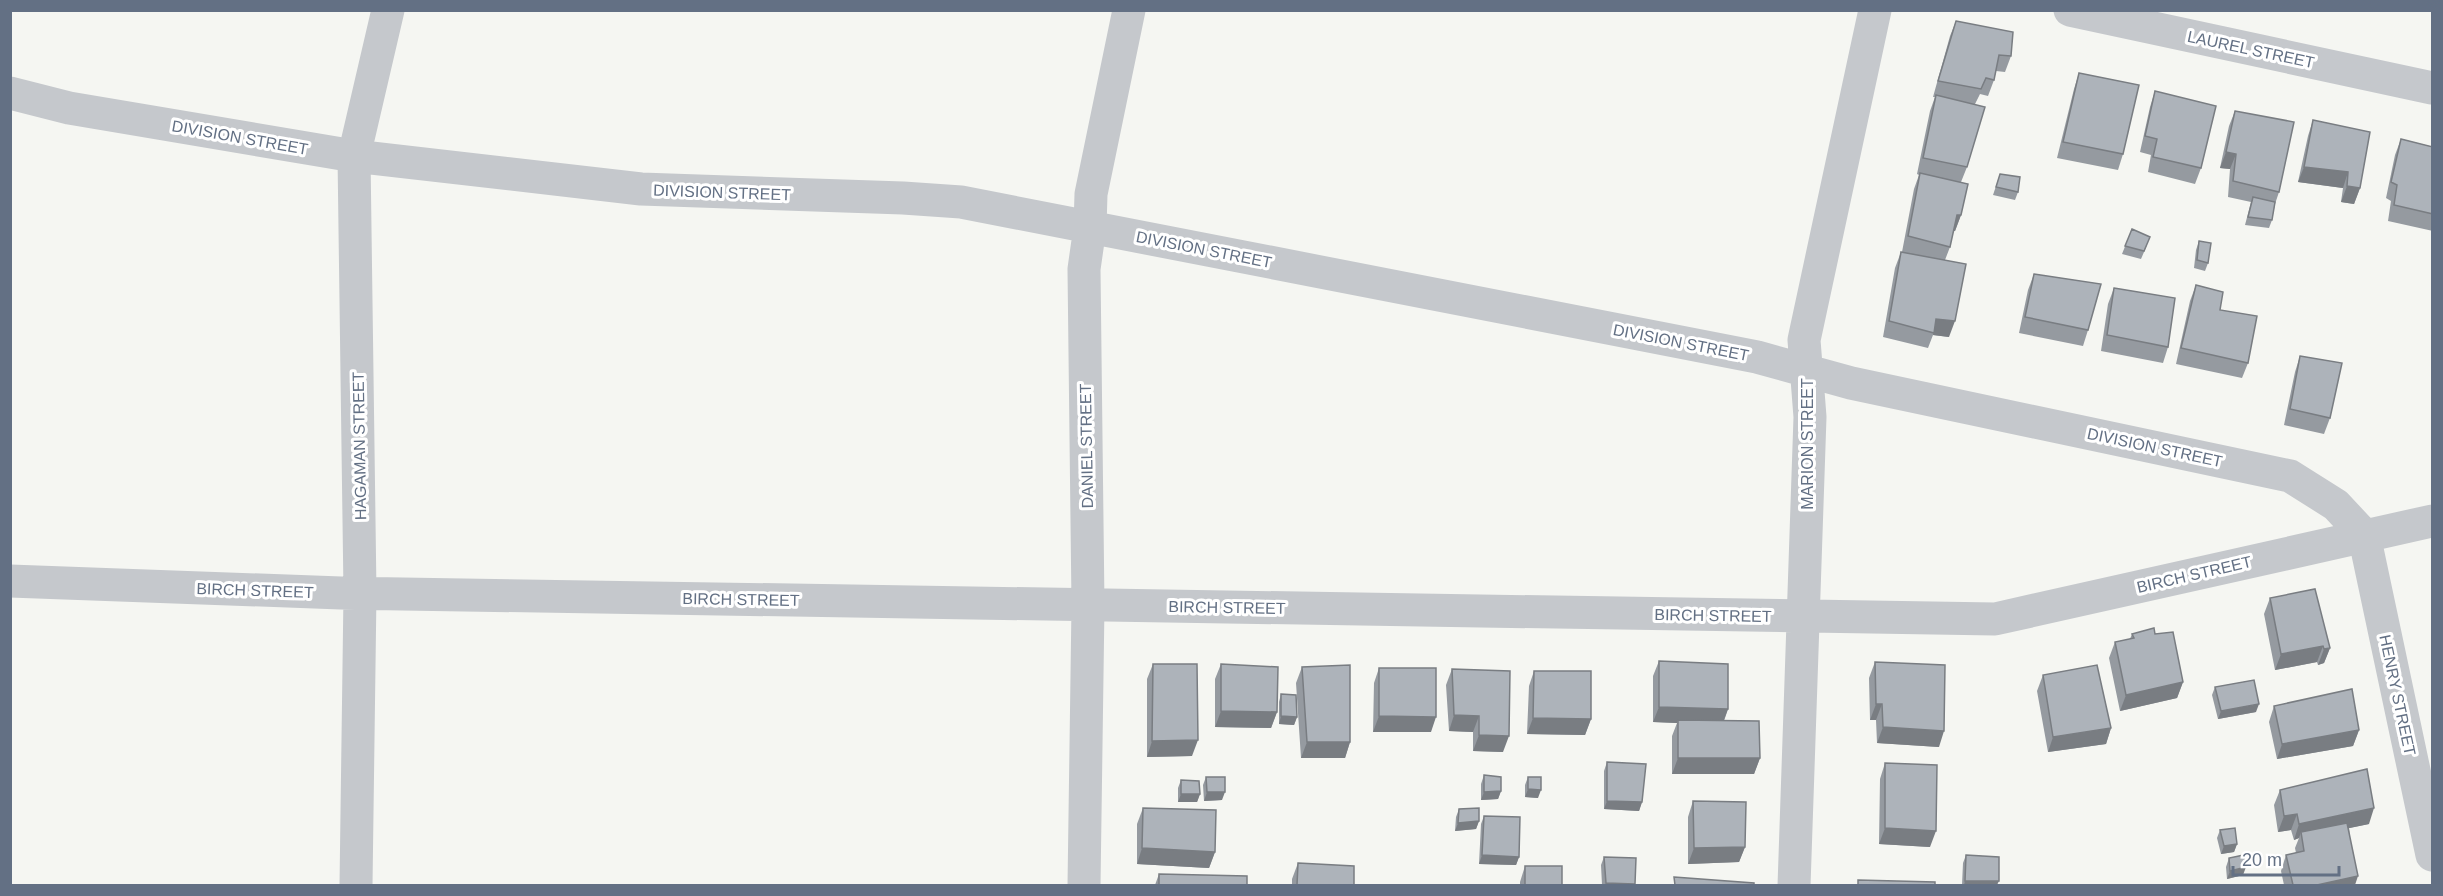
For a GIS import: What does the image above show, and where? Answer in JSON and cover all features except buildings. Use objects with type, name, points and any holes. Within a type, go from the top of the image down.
[{"type":"street","name":"HAGAMAN STREET","points":[[356,885],[360,593],[354,156],[388,10]]},
{"type":"street","name":"DANIEL STREET","points":[[1084,885],[1088,605],[1084,269],[1090,227],[1091,194],[1129,10]]},
{"type":"street","name":"MARION STREET","points":[[1794,885],[1810,417],[1804,340],[1875,10]]},
{"type":"street","name":"LAUREL STREET","points":[[2070,10],[2433,88]]},
{"type":"street","name":"DIVISION STREET","points":[[10,93],[69,108],[354,156],[641,189],[961,202],[1757,357],[1807,371],[2290,476],[2336,504],[2364,535]]},
{"type":"street","name":"BIRCH STREET","points":[[10,580],[360,593],[1995,619],[2433,521]]},
{"type":"street","name":"HENRY STREET","points":[[2364,535],[2433,855]]}]
